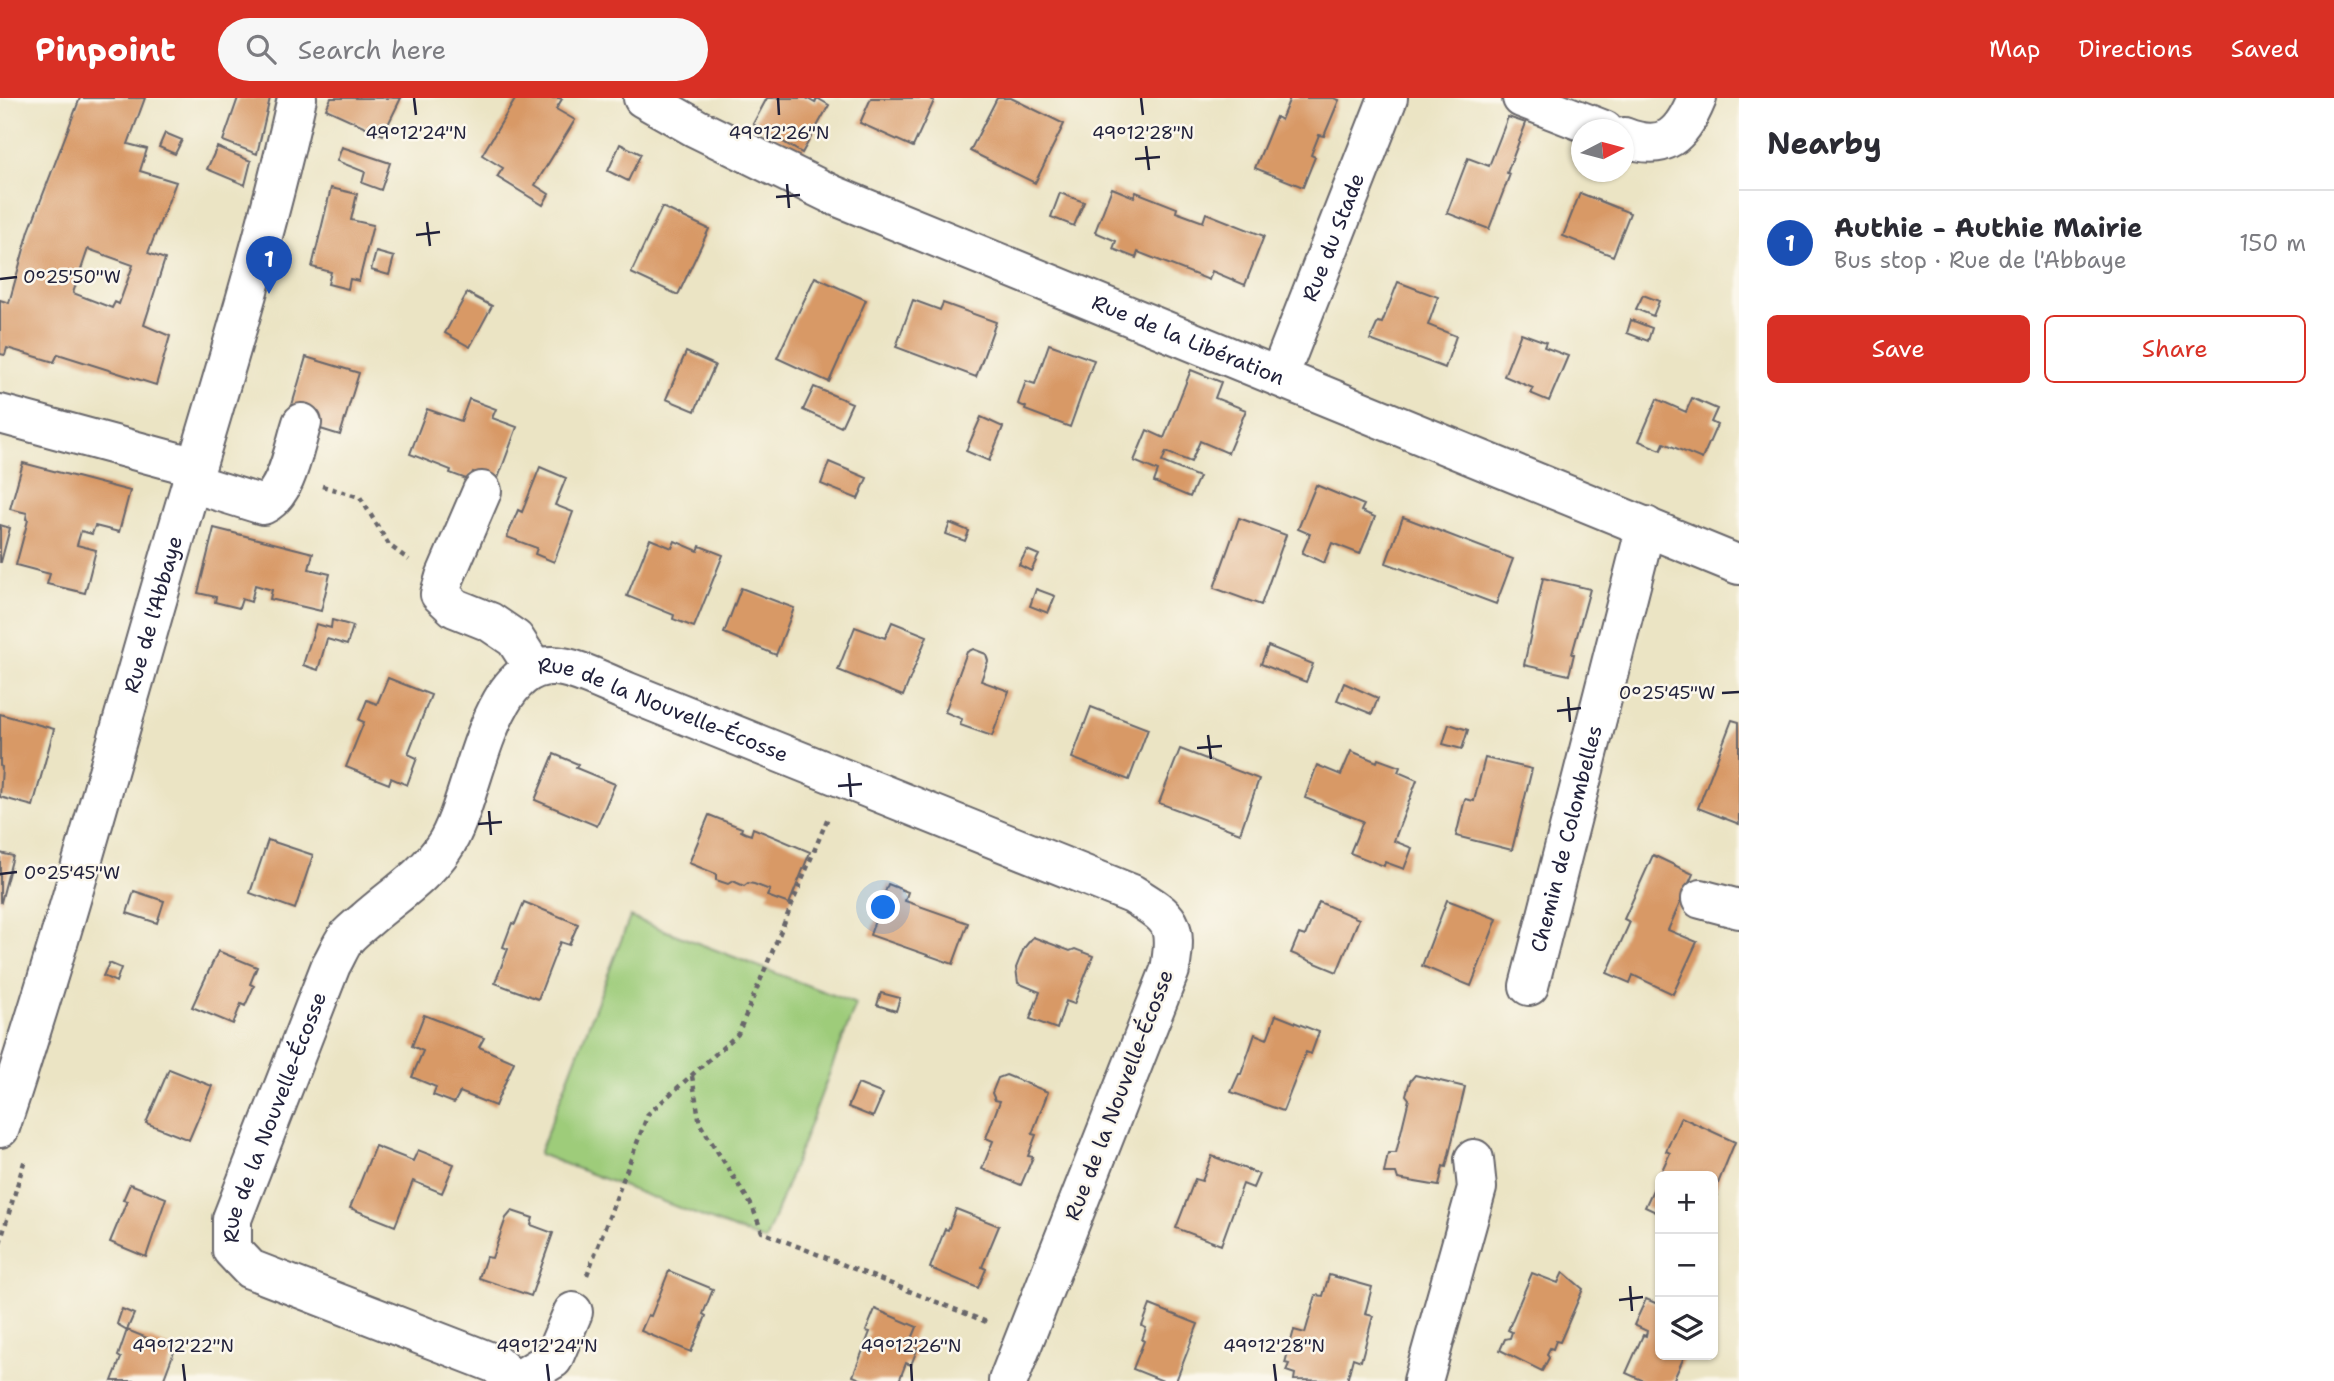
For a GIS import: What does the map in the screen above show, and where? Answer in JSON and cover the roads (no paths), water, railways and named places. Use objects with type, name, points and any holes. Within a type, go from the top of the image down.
[{"type":"street","name":"Rue de l'Abbaye","points":[[0,1128],[40,1004],[247,297],[297,98]]},
{"type":"street","name":"Rue de la Libération","points":[[643,98],[696,128],[833,195],[1739,565]]},
{"type":"street","name":"Rue du Stade","points":[[1279,376],[1388,98]]},
{"type":"street","points":[[1522,98],[1576,119]]},
{"type":"street","points":[[1634,141],[1641,144],[1658,143],[1672,138],[1684,127],[1697,98]]},
{"type":"street","points":[[0,414],[194,475],[263,505],[273,501],[286,476],[302,424]]},
{"type":"street","points":[[482,491],[440,594],[455,608],[490,622],[515,639],[533,667]]},
{"type":"street","name":"Chemin de Colombelles","points":[[1529,986],[1646,526]]},
{"type":"street","name":"Rue de la Nouvelle-Écosse","points":[[515,1381],[496,1364],[250,1269],[232,1250],[232,1219],[331,965],[347,937],[426,868],[443,849],[454,831],[488,731],[503,699],[516,679],[533,667],[554,665],[575,671],[1132,894],[1164,913],[1175,940],[1170,970],[1008,1381]]},
{"type":"street","points":[[1701,899],[1739,909]]},
{"type":"street","points":[[1423,1381],[1477,1188],[1474,1159]]},
{"type":"street","points":[[515,1381],[553,1359],[573,1312]]},
{"type":"place","name":"Authie - Authie Mairie","points":[[269,294]]}]
